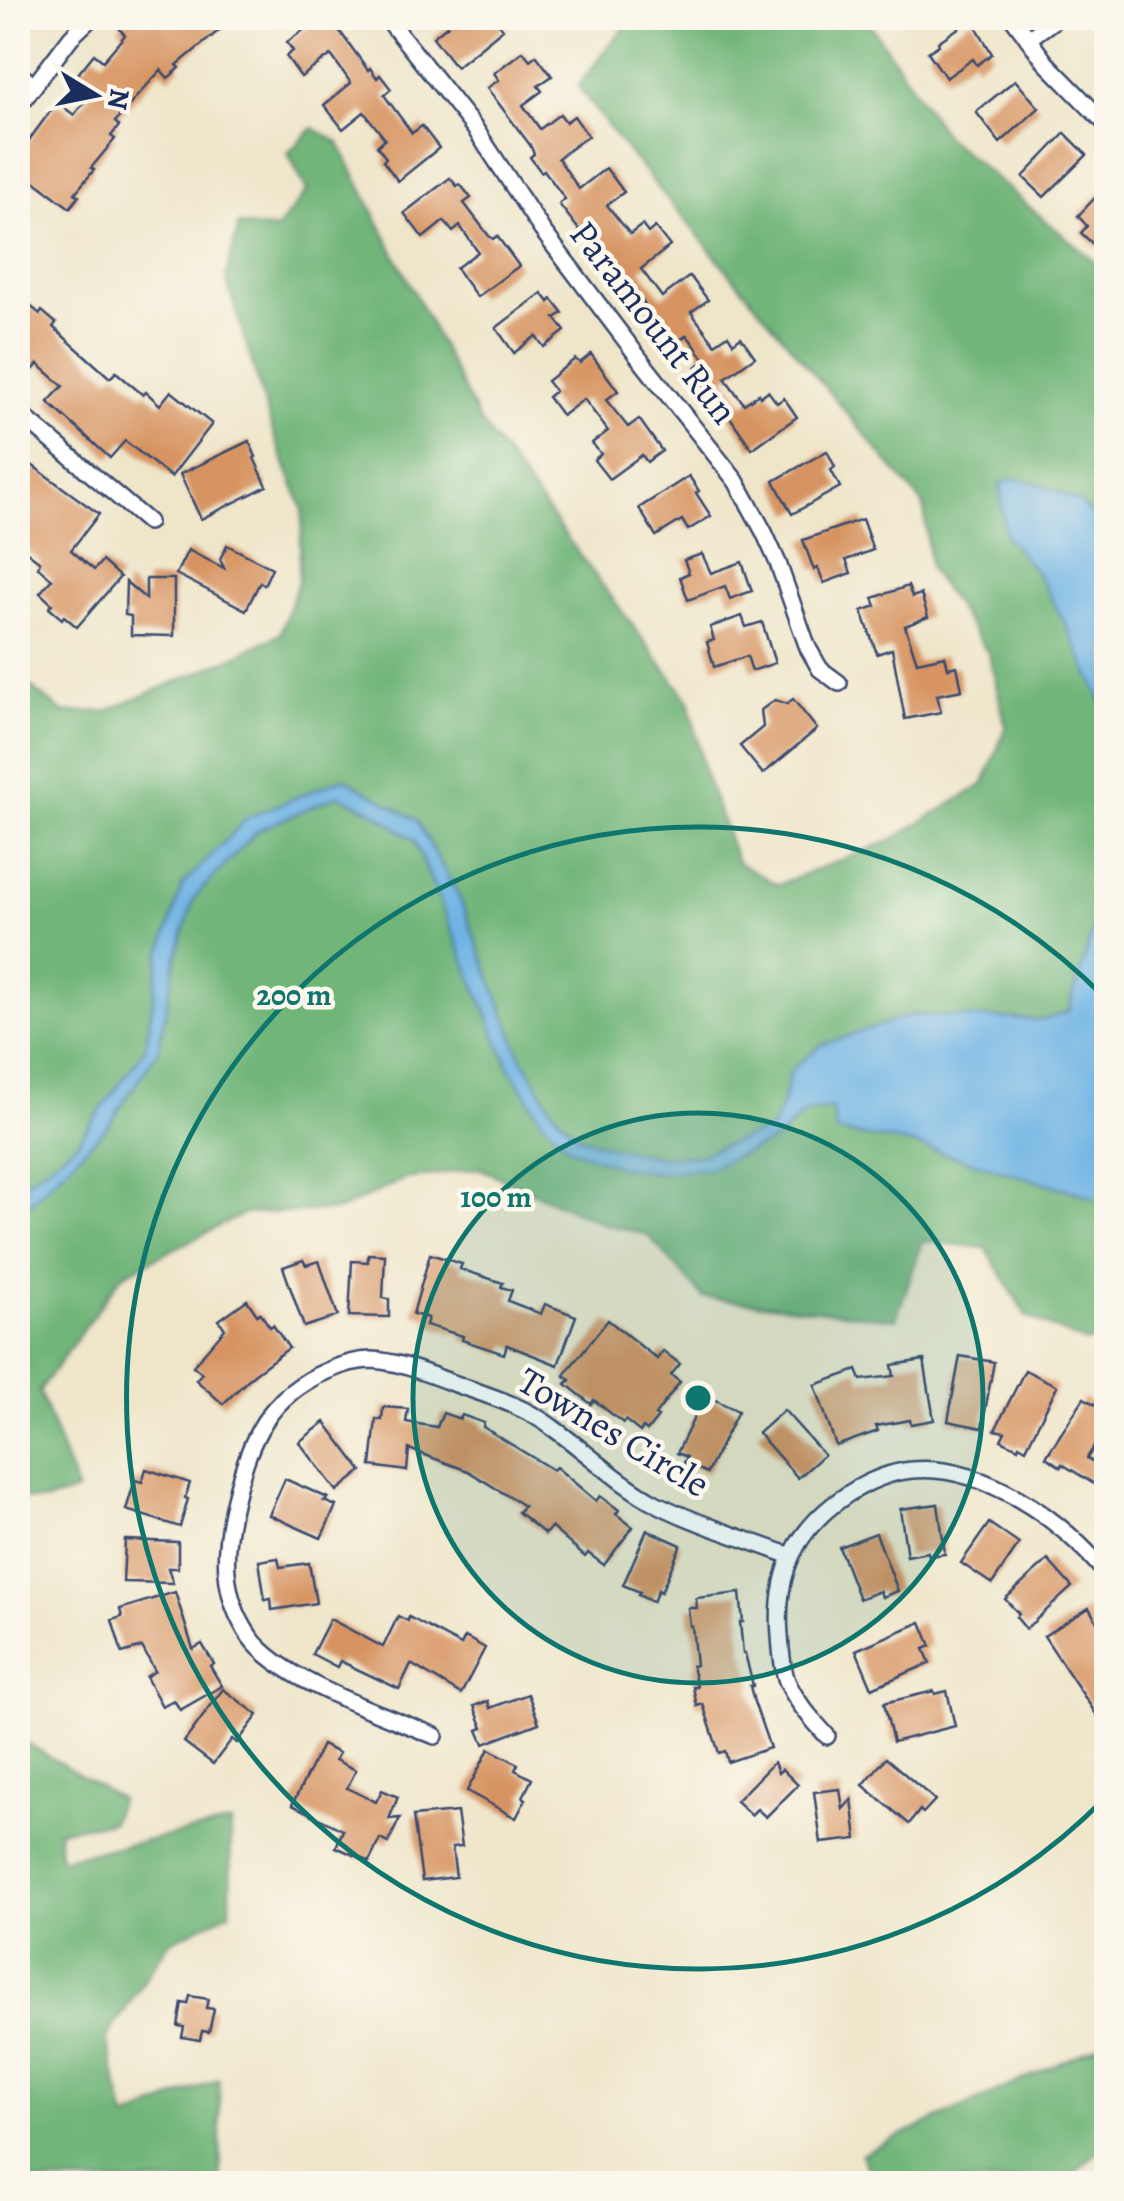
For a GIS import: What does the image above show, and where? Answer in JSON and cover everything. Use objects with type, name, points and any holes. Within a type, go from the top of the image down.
[{"type":"street","points":[[18,107],[91,18]]},
{"type":"street","name":"Paramount Run","points":[[387,18],[476,130],[542,230],[736,481],[771,547],[808,648],[820,669],[839,684]]},
{"type":"street","points":[[1013,18],[1046,63],[1106,124]]},
{"type":"street","points":[[1028,38],[1057,18]]},
{"type":"street","points":[[18,73],[34,86]]},
{"type":"street","points":[[18,412],[148,522]]},
{"type":"street","name":"Townes Circle","points":[[435,1736],[308,1681],[253,1641],[234,1604],[225,1554],[247,1453],[262,1423],[288,1394],[311,1378],[342,1364],[370,1360],[402,1365],[507,1402],[551,1426],[655,1503],[790,1556]]},
{"type":"street","points":[[827,1736],[803,1709],[786,1680],[778,1615],[781,1586],[790,1556],[802,1535],[818,1517],[859,1488],[912,1470],[940,1470],[969,1477],[1015,1496],[1064,1530],[1106,1574]]},
{"type":"green space","points":[[635,18],[866,18],[946,137],[1106,271],[1106,530],[1081,503],[1005,535],[1039,576],[1106,710],[1106,886],[1069,1011],[1045,1020],[910,1015],[791,1070],[772,1128],[700,1155],[661,1157],[608,1146],[578,1136],[553,1111],[520,1054],[459,897],[416,820],[344,778],[248,817],[182,886],[160,957],[145,1049],[77,1143],[18,1188],[18,677],[64,713],[107,711],[280,634],[298,582],[303,509],[274,435],[226,277],[239,225],[276,230],[307,191],[288,153],[313,128],[338,142],[479,420],[689,701],[705,775],[737,862],[778,885],[890,841],[984,784],[1006,727],[989,654],[930,569],[924,505],[619,141],[578,86]]},
{"type":"green space","points":[[338,795],[371,810],[414,840],[509,1066],[541,1119],[617,1166],[658,1173],[709,1168],[776,1140],[804,1113],[833,1108],[836,1132],[905,1142],[1090,1196],[1106,1204],[1106,1335],[1086,1343],[1026,1316],[986,1248],[923,1241],[896,1319],[703,1297],[648,1235],[602,1223],[479,1168],[405,1179],[339,1210],[244,1214],[122,1275],[39,1391],[77,1491],[46,1501],[18,1498],[18,1211],[108,1126],[158,1050],[176,957],[194,898],[258,830]]},
{"type":"green space","points":[[18,1738],[120,1799],[111,1822],[58,1830],[60,1859],[231,1823],[230,1912],[169,1942],[106,2039],[126,2119],[219,2079],[221,2183],[18,2183]]},
{"type":"green space","points":[[1106,2042],[1106,2143],[1065,2183],[874,2183],[861,2154]]},
{"type":"water","points":[[1013,478],[1041,484],[1081,503],[1106,530],[1106,710],[1039,576],[1005,535],[1000,484]]},
{"type":"water","points":[[344,778],[416,820],[459,897],[520,1054],[553,1111],[578,1136],[661,1157],[700,1155],[772,1128],[791,1070],[821,1045],[910,1015],[1045,1020],[1069,1011],[1106,886],[1106,1204],[905,1142],[836,1132],[832,1108],[804,1113],[776,1140],[709,1168],[658,1173],[617,1166],[571,1149],[541,1119],[509,1066],[414,840],[371,810],[338,795],[258,830],[194,898],[176,957],[158,1050],[108,1126],[18,1211],[18,1188],[77,1143],[145,1049],[160,957],[182,886],[248,817]]},
{"type":"building","points":[[129,18],[234,18],[177,65],[180,68],[168,78],[161,70],[140,93],[115,122],[119,126],[111,136],[115,139],[91,168],[94,170],[75,193],[79,196],[70,208],[18,169],[18,155],[57,102],[74,115],[94,89],[77,75],[94,54],[103,61],[125,35],[118,27]]},
{"type":"building","points":[[442,18],[494,18],[503,29],[456,67],[433,37],[448,25]]},
{"type":"building","points":[[327,19],[368,70],[377,78],[380,75],[391,89],[384,95],[412,133],[422,126],[439,148],[398,181],[377,146],[385,139],[364,112],[343,129],[324,105],[351,83],[331,55],[301,77],[286,56],[293,51],[287,42],[316,21],[319,25]]},
{"type":"building","points":[[972,19],[992,54],[977,65],[973,59],[946,78],[928,52]]},
{"type":"building","points":[[523,51],[530,60],[536,55],[552,76],[538,86],[542,91],[523,105],[540,129],[560,114],[566,122],[574,116],[588,136],[558,158],[579,189],[606,168],[624,192],[607,205],[630,234],[642,225],[648,233],[655,227],[670,246],[641,269],[662,297],[690,276],[708,300],[691,312],[715,344],[728,335],[733,343],[741,337],[755,357],[725,378],[744,404],[768,391],[777,403],[784,398],[797,417],[752,449],[712,391],[709,393],[698,378],[702,375],[696,367],[705,360],[687,335],[676,343],[669,334],[664,338],[643,311],[647,308],[628,281],[624,284],[613,269],[617,266],[593,235],[585,227],[580,231],[559,204],[565,199],[530,157],[534,154],[530,145],[487,88],[499,80],[494,73]]},
{"type":"building","points":[[1015,80],[1039,108],[1000,143],[976,112]]},
{"type":"building","points":[[1065,133],[1087,155],[1044,197],[1023,177]]},
{"type":"building","points":[[450,178],[471,198],[464,203],[489,236],[497,236],[519,266],[477,297],[456,268],[478,252],[460,226],[453,232],[444,221],[423,238],[404,213]]},
{"type":"building","points":[[1106,186],[1106,237],[1097,248],[1081,233],[1087,226],[1078,216]]},
{"type":"building","points":[[542,293],[563,313],[555,318],[565,331],[544,347],[536,336],[514,353],[496,328]]},
{"type":"building","points":[[29,305],[56,323],[53,327],[110,378],[116,372],[160,405],[171,391],[212,424],[171,477],[125,441],[110,458],[48,402],[63,386],[38,364],[18,389],[18,319]]},
{"type":"building","points":[[591,354],[618,391],[606,400],[628,427],[639,419],[662,451],[647,462],[642,455],[609,479],[594,460],[601,454],[592,443],[608,431],[584,399],[562,416],[548,397],[555,391],[547,381],[575,359],[580,363]]},
{"type":"building","points":[[249,441],[267,486],[201,519],[180,474]]},
{"type":"building","points":[[827,451],[840,487],[792,514],[774,481]]},
{"type":"building","points":[[18,455],[99,514],[71,550],[94,570],[102,561],[120,577],[77,627],[49,608],[52,604],[40,593],[52,579],[38,567],[40,562],[18,545]]},
{"type":"building","points":[[689,476],[711,516],[688,530],[682,520],[656,536],[639,508]]},
{"type":"building","points":[[862,519],[873,550],[846,560],[851,573],[824,583],[818,568],[814,570],[803,540]]},
{"type":"building","points":[[227,545],[272,568],[246,610],[176,574],[188,550],[224,568],[220,559]]},
{"type":"building","points":[[702,554],[711,573],[742,562],[752,591],[730,599],[725,586],[688,600],[680,577],[689,573],[684,560]]},
{"type":"building","points":[[146,579],[174,579],[174,636],[131,635],[131,616],[125,615],[126,582],[146,599]]},
{"type":"building","points":[[908,586],[912,597],[921,594],[928,617],[905,626],[917,662],[945,656],[948,668],[957,666],[962,690],[937,695],[941,712],[905,719],[892,649],[877,654],[862,611],[876,606],[873,598]]},
{"type":"building","points":[[742,616],[746,627],[762,622],[775,663],[752,671],[747,656],[714,667],[707,642],[714,640],[710,627]]},
{"type":"building","points":[[793,699],[817,729],[763,774],[740,746],[763,727],[761,710],[775,700],[787,704]]},
{"type":"building","points":[[368,1254],[385,1255],[383,1298],[389,1299],[389,1317],[349,1316],[352,1261],[368,1262]]},
{"type":"building","points":[[430,1254],[503,1283],[501,1287],[512,1290],[508,1301],[541,1314],[545,1304],[576,1316],[558,1365],[507,1345],[504,1354],[462,1340],[463,1336],[426,1325],[428,1318],[413,1314]]},
{"type":"building","points":[[303,1260],[306,1265],[319,1261],[338,1316],[304,1327],[283,1267]]},
{"type":"building","points":[[247,1300],[257,1315],[260,1313],[270,1327],[273,1325],[289,1348],[223,1404],[196,1380],[202,1373],[193,1366],[225,1329],[219,1320]]},
{"type":"building","points":[[608,1320],[657,1359],[663,1351],[680,1364],[671,1375],[680,1382],[647,1431],[643,1428],[640,1432],[625,1420],[623,1423],[566,1384],[570,1380],[564,1375]]},
{"type":"building","points":[[960,1356],[994,1362],[982,1428],[948,1421]]},
{"type":"building","points":[[924,1360],[934,1420],[876,1426],[878,1431],[836,1446],[815,1385],[857,1370],[861,1380],[894,1376],[892,1365]]},
{"type":"building","points":[[1025,1370],[1057,1386],[1026,1449],[1001,1440],[1005,1432],[995,1430]]},
{"type":"building","points":[[705,1395],[738,1411],[707,1473],[684,1463],[687,1457],[677,1453]]},
{"type":"building","points":[[1084,1398],[1099,1407],[1097,1411],[1106,1418],[1106,1428],[1087,1458],[1106,1471],[1106,1496],[1094,1484],[1046,1457]]},
{"type":"building","points":[[383,1407],[408,1409],[406,1422],[437,1427],[443,1413],[484,1423],[483,1427],[553,1470],[556,1467],[596,1501],[600,1496],[633,1527],[604,1565],[588,1553],[585,1557],[551,1527],[545,1534],[518,1512],[524,1506],[468,1471],[409,1449],[407,1471],[371,1466],[376,1419],[382,1420]]},
{"type":"building","points":[[784,1410],[824,1455],[798,1478],[758,1433]]},
{"type":"building","points":[[325,1422],[362,1471],[337,1491],[299,1442]]},
{"type":"building","points":[[146,1469],[190,1483],[180,1527],[126,1510],[135,1480],[142,1482]]},
{"type":"building","points":[[285,1479],[328,1498],[324,1501],[336,1506],[321,1538],[269,1515]]},
{"type":"building","points":[[938,1504],[945,1554],[907,1556],[900,1509]]},
{"type":"building","points":[[989,1523],[1019,1544],[992,1584],[961,1563]]},
{"type":"building","points":[[647,1530],[681,1545],[653,1602],[623,1585]]},
{"type":"building","points":[[876,1533],[898,1591],[882,1597],[880,1591],[859,1599],[839,1547]]},
{"type":"building","points":[[125,1540],[178,1542],[178,1568],[168,1568],[173,1583],[123,1582]]},
{"type":"building","points":[[278,1558],[280,1567],[309,1563],[316,1603],[272,1610],[271,1599],[265,1600],[259,1561]]},
{"type":"building","points":[[1048,1560],[1072,1587],[1026,1629],[1005,1599]]},
{"type":"building","points":[[175,1592],[193,1649],[202,1644],[222,1686],[180,1710],[174,1700],[162,1706],[146,1677],[155,1671],[142,1647],[122,1653],[112,1620],[122,1617],[120,1609]]},
{"type":"building","points":[[740,1593],[743,1653],[770,1748],[728,1762],[725,1751],[719,1753],[703,1704],[697,1706],[688,1608],[697,1608],[696,1598]]},
{"type":"building","points":[[1089,1608],[1106,1637],[1106,1729],[1044,1636]]},
{"type":"building","points":[[398,1616],[408,1621],[409,1617],[461,1645],[465,1637],[485,1648],[461,1694],[411,1664],[399,1689],[340,1661],[337,1667],[312,1654],[330,1619],[383,1647]]},
{"type":"building","points":[[921,1622],[931,1646],[924,1649],[930,1663],[872,1688],[856,1650]]},
{"type":"building","points":[[223,1689],[258,1715],[237,1743],[232,1739],[213,1764],[184,1742]]},
{"type":"building","points":[[947,1691],[955,1726],[893,1742],[884,1703]]},
{"type":"building","points":[[528,1694],[539,1723],[484,1744],[478,1730],[483,1728],[474,1706],[488,1701],[490,1708]]},
{"type":"building","points":[[322,1745],[339,1753],[335,1760],[356,1770],[347,1788],[376,1802],[382,1790],[398,1797],[389,1819],[400,1818],[388,1843],[380,1839],[369,1862],[336,1847],[343,1830],[292,1805]]},
{"type":"building","points":[[489,1749],[518,1764],[515,1770],[532,1779],[516,1818],[467,1791]]},
{"type":"building","points":[[886,1758],[935,1800],[909,1824],[863,1785]]},
{"type":"building","points":[[774,1762],[778,1773],[782,1769],[798,1785],[766,1817],[757,1809],[751,1815],[736,1801]]},
{"type":"building","points":[[840,1789],[843,1809],[852,1799],[857,1839],[821,1843],[814,1792]]},
{"type":"building","points":[[457,1812],[462,1846],[452,1847],[456,1877],[422,1881],[413,1816]]},
{"type":"building","points":[[190,1996],[208,1999],[206,2008],[214,2009],[209,2032],[202,2031],[200,2040],[182,2037],[184,2027],[178,2026],[182,2003],[188,2004]]}]
